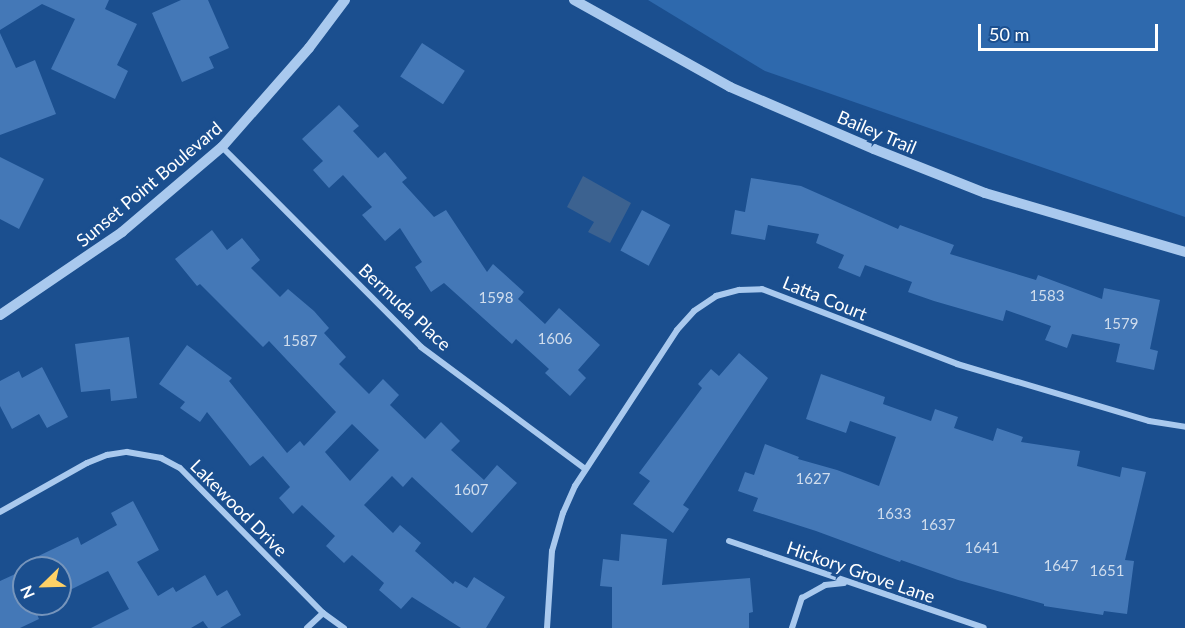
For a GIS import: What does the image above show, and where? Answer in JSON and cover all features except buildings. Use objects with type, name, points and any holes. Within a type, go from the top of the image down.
[{"type":"street","name":"Sunset Point Boulevard","points":[[0,315],[122,232],[222,147],[309,48],[345,0]]},
{"type":"street","name":"Bailey Trail","points":[[574,0],[730,87],[874,149],[985,194],[1185,252]]},
{"type":"street","name":"Bermuda Place","points":[[222,147],[421,347],[585,468]]},
{"type":"street","name":"Latta Court","points":[[547,628],[552,551],[563,513],[585,468],[677,330],[694,311],[716,296],[740,290],[762,289],[957,364],[1149,421],[1185,427]]},
{"type":"street","name":"Lakewood Drive","points":[[0,512],[87,463],[107,455],[127,452],[161,458],[180,468],[323,613],[344,628]]},
{"type":"street","name":"Hickory Grove Lane","points":[[729,542],[984,628]]},
{"type":"street","points":[[792,628],[796,609],[802,598],[825,585],[845,583]]},
{"type":"street","points":[[307,628],[323,613]]},
{"type":"shaded area","points":[[648,0],[1185,0],[1185,217],[765,71]]},
{"type":"shaded area","points":[[583,176],[631,203],[610,243],[588,232],[594,222],[567,207]]}]
